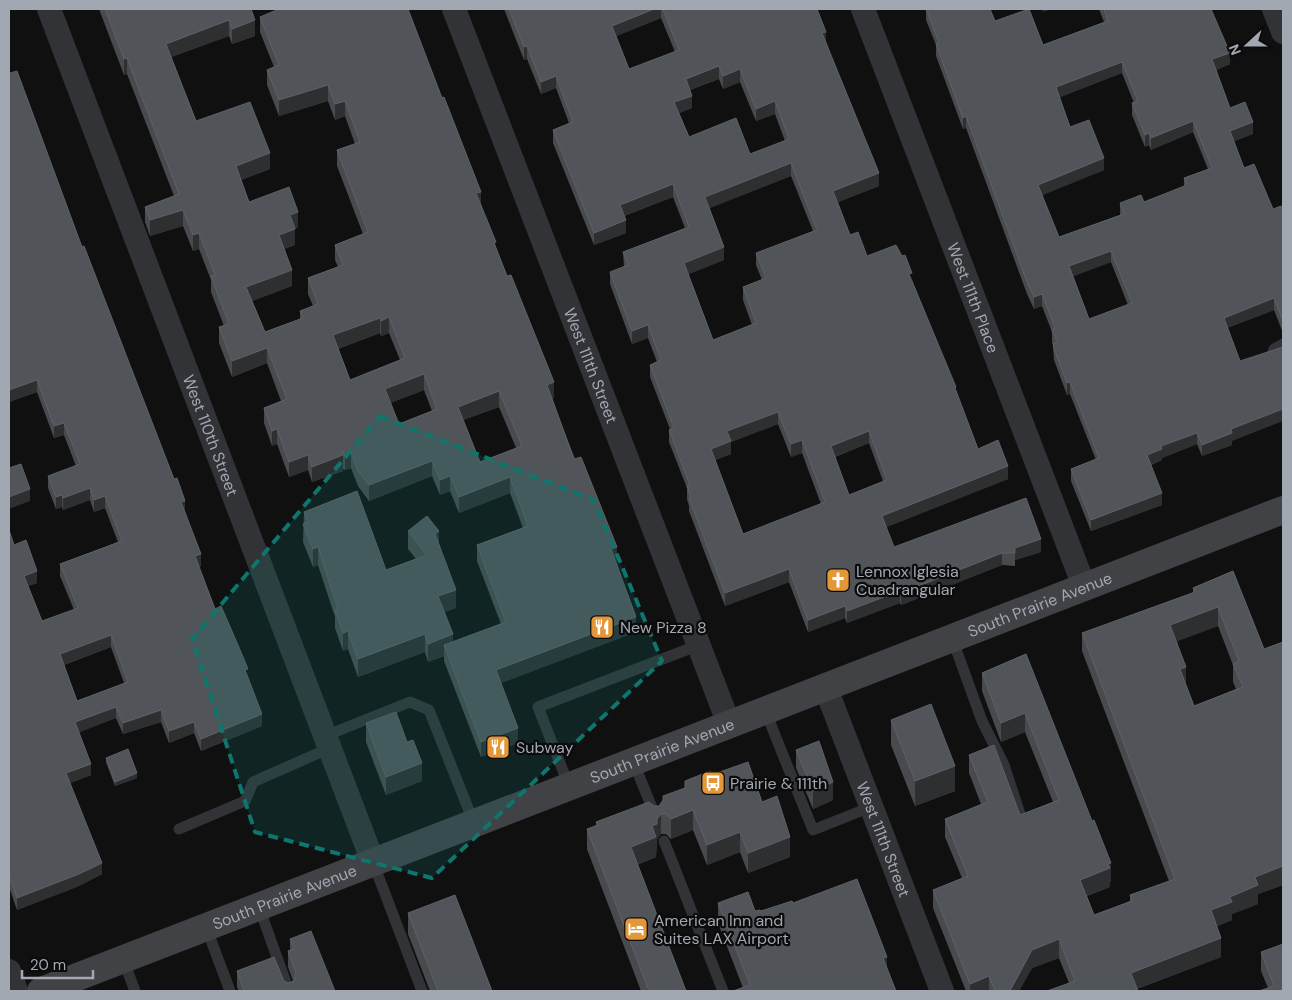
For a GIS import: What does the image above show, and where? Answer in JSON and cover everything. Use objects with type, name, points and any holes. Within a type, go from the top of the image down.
[{"type":"main road","name":"South Prairie Avenue","points":[[41,991],[824,686],[1283,510]]},
{"type":"street","name":"West 110th Street","points":[[49,9],[373,862]]},
{"type":"street","name":"West 111th Street","points":[[454,9],[729,724]]},
{"type":"street","name":"West 111th Place","points":[[863,9],[1084,586]]},
{"type":"street","points":[[1274,9],[1283,32]]},
{"type":"street","name":"West 111th Street","points":[[824,686],[942,991]]},
{"type":"street","points":[[9,972],[16,991]]},
{"type":"lane","points":[[1272,355],[1274,349],[1283,344]]},
{"type":"lane","points":[[952,638],[982,721],[1004,765],[1021,817]]},
{"type":"lane","points":[[569,786],[538,707],[699,645]]},
{"type":"lane","points":[[179,829],[245,801],[253,782],[327,742],[410,702],[429,710],[474,823]]},
{"type":"lane","points":[[765,710],[813,830],[870,807]]},
{"type":"lane","points":[[633,761],[656,819]]},
{"type":"lane","points":[[664,841],[723,991]]},
{"type":"lane","points":[[373,862],[422,991]]},
{"type":"lane","points":[[258,907],[289,991]]},
{"type":"lane","points":[[206,927],[230,991]]},
{"type":"lane","points":[[123,960],[135,991]]},
{"type":"highlighted area","points":[[380,416],[594,500],[662,661],[432,878],[255,832],[192,639]]},
{"type":"building","points":[[105,9],[251,9],[255,20],[232,29],[229,20],[166,44],[196,121],[250,102],[270,153],[236,166],[249,202],[289,187],[298,212],[290,215],[295,229],[279,235],[292,270],[246,287],[265,332],[303,318],[300,311],[318,304],[308,278],[343,265],[335,245],[368,232],[337,150],[360,142],[345,101],[335,104],[328,85],[279,100],[267,70],[279,65],[260,17],[279,9],[408,9],[481,192],[476,193],[496,242],[494,243],[507,276],[511,275],[554,382],[547,385],[574,459],[581,457],[617,547],[611,549],[636,617],[496,670],[518,728],[481,742],[444,645],[506,622],[477,545],[528,526],[510,477],[459,497],[450,476],[440,480],[432,461],[369,485],[358,471],[351,452],[345,455],[342,451],[343,455],[312,467],[308,455],[289,462],[277,429],[272,431],[264,408],[287,399],[267,348],[232,361],[219,327],[229,324],[211,276],[215,275],[199,233],[193,235],[183,210],[150,220],[145,207],[179,194],[127,58],[124,59]],"holes":[[[389,317],[405,358],[350,380],[333,335],[380,318],[381,321]],[[424,374],[437,409],[399,424],[385,389]],[[499,391],[522,446],[480,462],[458,407]]]},
{"type":"building","points":[[509,9],[654,9],[612,26],[629,69],[679,50],[663,9],[817,9],[826,32],[822,33],[879,173],[833,191],[850,235],[858,232],[867,256],[896,245],[902,256],[905,255],[912,273],[909,274],[956,387],[978,449],[998,440],[1008,466],[882,516],[894,547],[1026,498],[1041,539],[1015,548],[1015,553],[1002,553],[901,593],[900,591],[847,611],[845,606],[808,620],[789,569],[725,593],[689,498],[691,498],[687,486],[690,485],[669,430],[674,428],[650,365],[661,360],[648,325],[632,331],[610,272],[628,265],[623,252],[689,227],[673,184],[620,205],[626,220],[594,233],[553,130],[573,122],[556,76],[541,82],[527,46],[524,47]],"holes":[[[719,66],[723,76],[740,69],[756,109],[775,101],[789,139],[750,154],[736,118],[689,137],[674,102],[692,96],[686,79]],[[791,163],[817,230],[756,253],[766,278],[743,287],[756,323],[713,340],[684,263],[724,247],[705,197]],[[778,412],[791,444],[802,440],[825,502],[743,534],[711,449],[731,441],[727,431]],[[869,431],[887,480],[849,495],[831,446]]]},
{"type":"building","points":[[926,9],[990,9],[995,21],[1029,9],[1043,45],[1108,21],[1104,9],[1211,9],[1230,53],[1212,59],[1230,108],[1245,102],[1253,122],[1230,131],[1244,168],[1254,164],[1273,209],[1281,206],[1283,211],[1283,321],[1274,298],[1224,318],[1240,361],[1283,347],[1283,409],[1231,429],[1232,433],[1202,445],[1197,433],[1161,446],[1162,449],[1147,455],[1162,493],[1091,520],[1071,469],[1099,458],[1070,382],[1067,383],[1054,349],[1053,343],[1057,342],[1052,330],[1055,328],[1042,294],[1034,297],[1027,282],[966,116],[963,118],[936,44],[939,43]],"holes":[[[1122,62],[1138,101],[1132,103],[1145,135],[1149,133],[1151,138],[1193,121],[1212,168],[1184,178],[1187,185],[1144,202],[1141,195],[1120,203],[1124,214],[1059,237],[1038,185],[1104,158],[1089,120],[1070,127],[1056,87]],[[1111,251],[1132,303],[1089,319],[1069,266]]]},
{"type":"building","points":[[9,70],[10,73],[17,71],[82,247],[84,246],[174,479],[177,478],[185,501],[181,502],[201,554],[195,556],[215,609],[221,606],[238,645],[248,669],[245,670],[262,714],[201,739],[194,722],[169,731],[161,710],[123,723],[116,707],[75,722],[91,764],[66,773],[102,863],[17,898],[9,875],[9,530],[14,545],[26,540],[37,571],[24,576],[42,621],[78,608],[60,564],[122,541],[105,496],[94,500],[90,488],[63,498],[62,495],[56,497],[48,476],[80,464],[64,423],[54,426],[37,380],[9,390]],"holes":[[[111,635],[128,682],[77,701],[60,654]]]},
{"type":"building","points":[[21,464],[30,489],[9,497],[9,468]]},
{"type":"building","points":[[357,491],[386,570],[427,555],[408,531],[427,516],[439,531],[435,534],[456,590],[438,596],[453,634],[428,644],[425,634],[358,659],[348,631],[343,633],[335,610],[338,609],[318,547],[313,549],[303,524],[308,522],[304,512]]},
{"type":"building","points":[[1233,571],[1264,649],[1283,642],[1283,866],[1255,877],[1258,885],[1230,897],[1232,902],[1211,910],[1221,938],[1131,973],[1138,991],[1047,991],[1075,981],[1059,939],[1032,950],[1010,991],[995,991],[989,976],[970,984],[933,890],[968,876],[945,819],[988,802],[969,755],[994,745],[1020,815],[1059,800],[1025,713],[1001,723],[982,673],[1026,654],[1092,821],[1094,820],[1111,863],[1108,864],[1110,868],[1080,880],[1094,915],[1132,901],[1130,895],[1175,879],[1082,633],[1195,592],[1193,588]],"holes":[[[1218,607],[1239,661],[1233,664],[1243,687],[1194,706],[1180,669],[1186,667],[1170,625]]]},
{"type":"building","points":[[931,704],[955,766],[915,781],[891,720]]},
{"type":"building","points":[[396,712],[407,742],[413,740],[422,763],[386,777],[366,723]]},
{"type":"building","points":[[819,741],[833,782],[813,791],[796,750]]},
{"type":"building","points":[[128,749],[137,773],[115,782],[106,758]]},
{"type":"building","points":[[748,762],[762,802],[777,796],[790,837],[748,853],[740,832],[707,845],[693,810],[671,819],[666,814],[661,814],[657,819],[657,824],[652,826],[656,837],[631,847],[686,991],[649,991],[587,829],[598,825],[596,822],[649,802],[654,806],[659,806],[663,796],[685,788],[685,781],[710,771],[714,774]]},
{"type":"building","points":[[857,879],[887,957],[883,958],[896,991],[733,991],[750,985],[718,903],[748,892],[755,911],[761,911],[792,901],[793,903]]},
{"type":"building","points":[[455,895],[492,991],[438,991],[408,913]]},
{"type":"building","points":[[311,931],[335,991],[244,991],[237,971],[274,957],[284,981],[288,983],[294,981],[296,973],[288,951],[294,949],[290,939]]},
{"type":"building","points":[[1283,944],[1283,991],[1259,991],[1274,986],[1261,952]]},
{"type":"place","name":"Lennox Iglesia Cuadrangular","points":[[838,580]]},
{"type":"place","name":"New Pizza 8","points":[[602,627]]},
{"type":"place","name":"Subway","points":[[498,747]]},
{"type":"place","name":"Prairie & 111th","points":[[713,783]]},
{"type":"place","name":"American Inn and Suites LAX Airport","points":[[636,929]]}]
